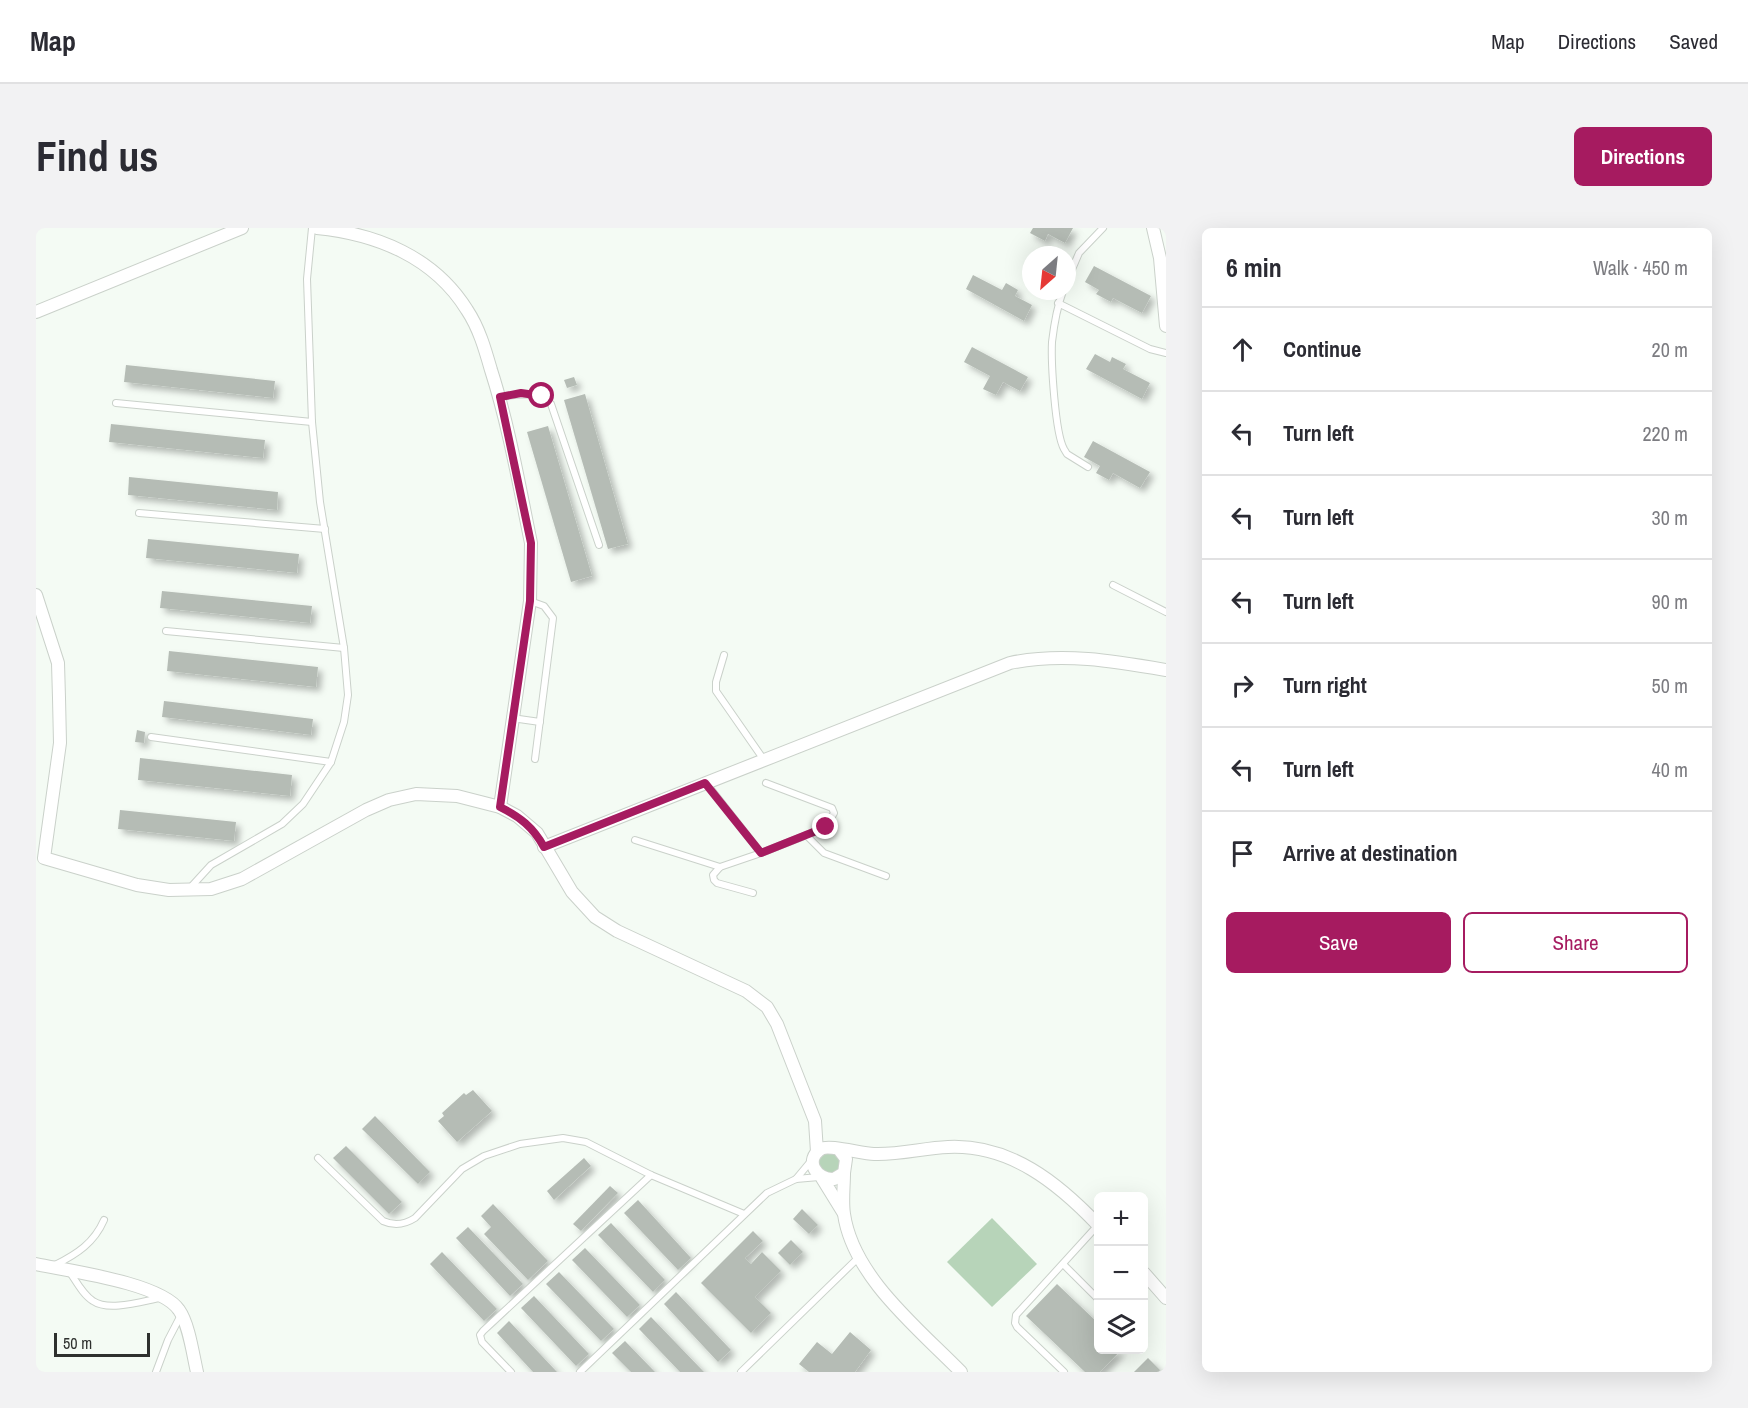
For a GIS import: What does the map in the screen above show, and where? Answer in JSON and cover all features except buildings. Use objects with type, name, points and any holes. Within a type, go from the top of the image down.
[{"type":"street","points":[[36,312],[242,228]]},
{"type":"street","points":[[317,228],[343,231],[384,242],[412,256],[436,275],[468,311],[480,335],[500,397],[531,543],[530,601],[500,807]]},
{"type":"street","points":[[1152,228],[1160,258],[1166,326]]},
{"type":"street","points":[[36,595],[58,663],[60,743],[40,859],[137,885],[188,891],[211,889],[242,879],[366,810],[389,800],[416,794],[458,796],[500,807],[529,824],[537,833],[572,892],[600,921],[746,991],[767,1007],[777,1024],[815,1121],[846,1159],[844,1214],[849,1236],[858,1258],[880,1289],[961,1372]]},
{"type":"street","points":[[544,847],[1010,663],[1031,658],[1074,657],[1166,670]]},
{"type":"street","points":[[815,1121],[814,1167],[844,1214]]},
{"type":"street","points":[[816,1154],[826,1147],[875,1154],[950,1147],[985,1150],[1018,1161],[1050,1180],[1072,1197],[1094,1221]]},
{"type":"street","points":[[821,1177],[834,1179],[875,1154]]},
{"type":"street","points":[[36,1264],[145,1289],[172,1301],[182,1313],[195,1370]]},
{"type":"street","points":[[1148,1278],[1166,1298]]},
{"type":"lane","points":[[188,891],[211,865],[282,824],[303,804],[331,762],[344,722],[348,695],[344,648],[325,529],[312,422],[307,279],[312,228]]},
{"type":"lane","points":[[1076,260],[1079,253],[1103,228]]},
{"type":"lane","points":[[1059,300],[1052,343],[1056,413],[1061,445],[1067,454],[1088,467]]},
{"type":"lane","points":[[1058,303],[1150,350],[1166,353]]},
{"type":"lane","points":[[500,397],[531,393],[542,396],[551,404],[599,545]]},
{"type":"lane","points":[[116,402],[312,422]]},
{"type":"lane","points":[[139,513],[325,529]]},
{"type":"lane","points":[[1113,585],[1166,611]]},
{"type":"lane","points":[[530,601],[544,606],[553,618],[535,759]]},
{"type":"lane","points":[[166,631],[344,648]]},
{"type":"lane","points":[[724,655],[716,682],[716,691],[764,760]]},
{"type":"lane","points":[[513,718],[540,722]]},
{"type":"lane","points":[[151,737],[331,762]]},
{"type":"lane","points":[[705,783],[761,853]]},
{"type":"lane","points":[[753,892],[717,883],[713,875],[720,867],[826,827],[834,810],[766,783]]},
{"type":"lane","points":[[806,835],[824,853],[886,876]]},
{"type":"lane","points":[[635,840],[720,867]]},
{"type":"lane","points":[[318,1158],[382,1221],[395,1224],[408,1222],[415,1218],[462,1169],[484,1156],[520,1144],[563,1138],[586,1142],[651,1175],[744,1214]]},
{"type":"lane","points":[[796,1179],[816,1154]]},
{"type":"lane","points":[[512,1372],[482,1342],[480,1335],[483,1330],[651,1175]]},
{"type":"lane","points":[[580,1372],[767,1192],[796,1179],[821,1177]]},
{"type":"lane","points":[[51,1268],[75,1255],[87,1245],[104,1220]]},
{"type":"lane","points":[[1064,1372],[1017,1327],[1014,1319],[1094,1229]]},
{"type":"lane","points":[[741,1372],[858,1258]]},
{"type":"lane","points":[[1063,1264],[1094,1295]]},
{"type":"lane","points":[[69,1271],[87,1295],[99,1304],[116,1305],[165,1297]]},
{"type":"lane","points":[[156,1372],[168,1340],[182,1313]]},
{"type":"green space","points":[[830,1152],[840,1159],[841,1163],[834,1173],[830,1174],[820,1167],[819,1163],[826,1153]]},
{"type":"green space","points":[[992,1218],[1037,1264],[992,1307],[947,1262]]},
{"type":"route","points":[[542,396],[521,393],[500,397],[531,543],[530,601],[500,807],[529,824],[544,847],[705,783],[761,853],[826,827]]}]
